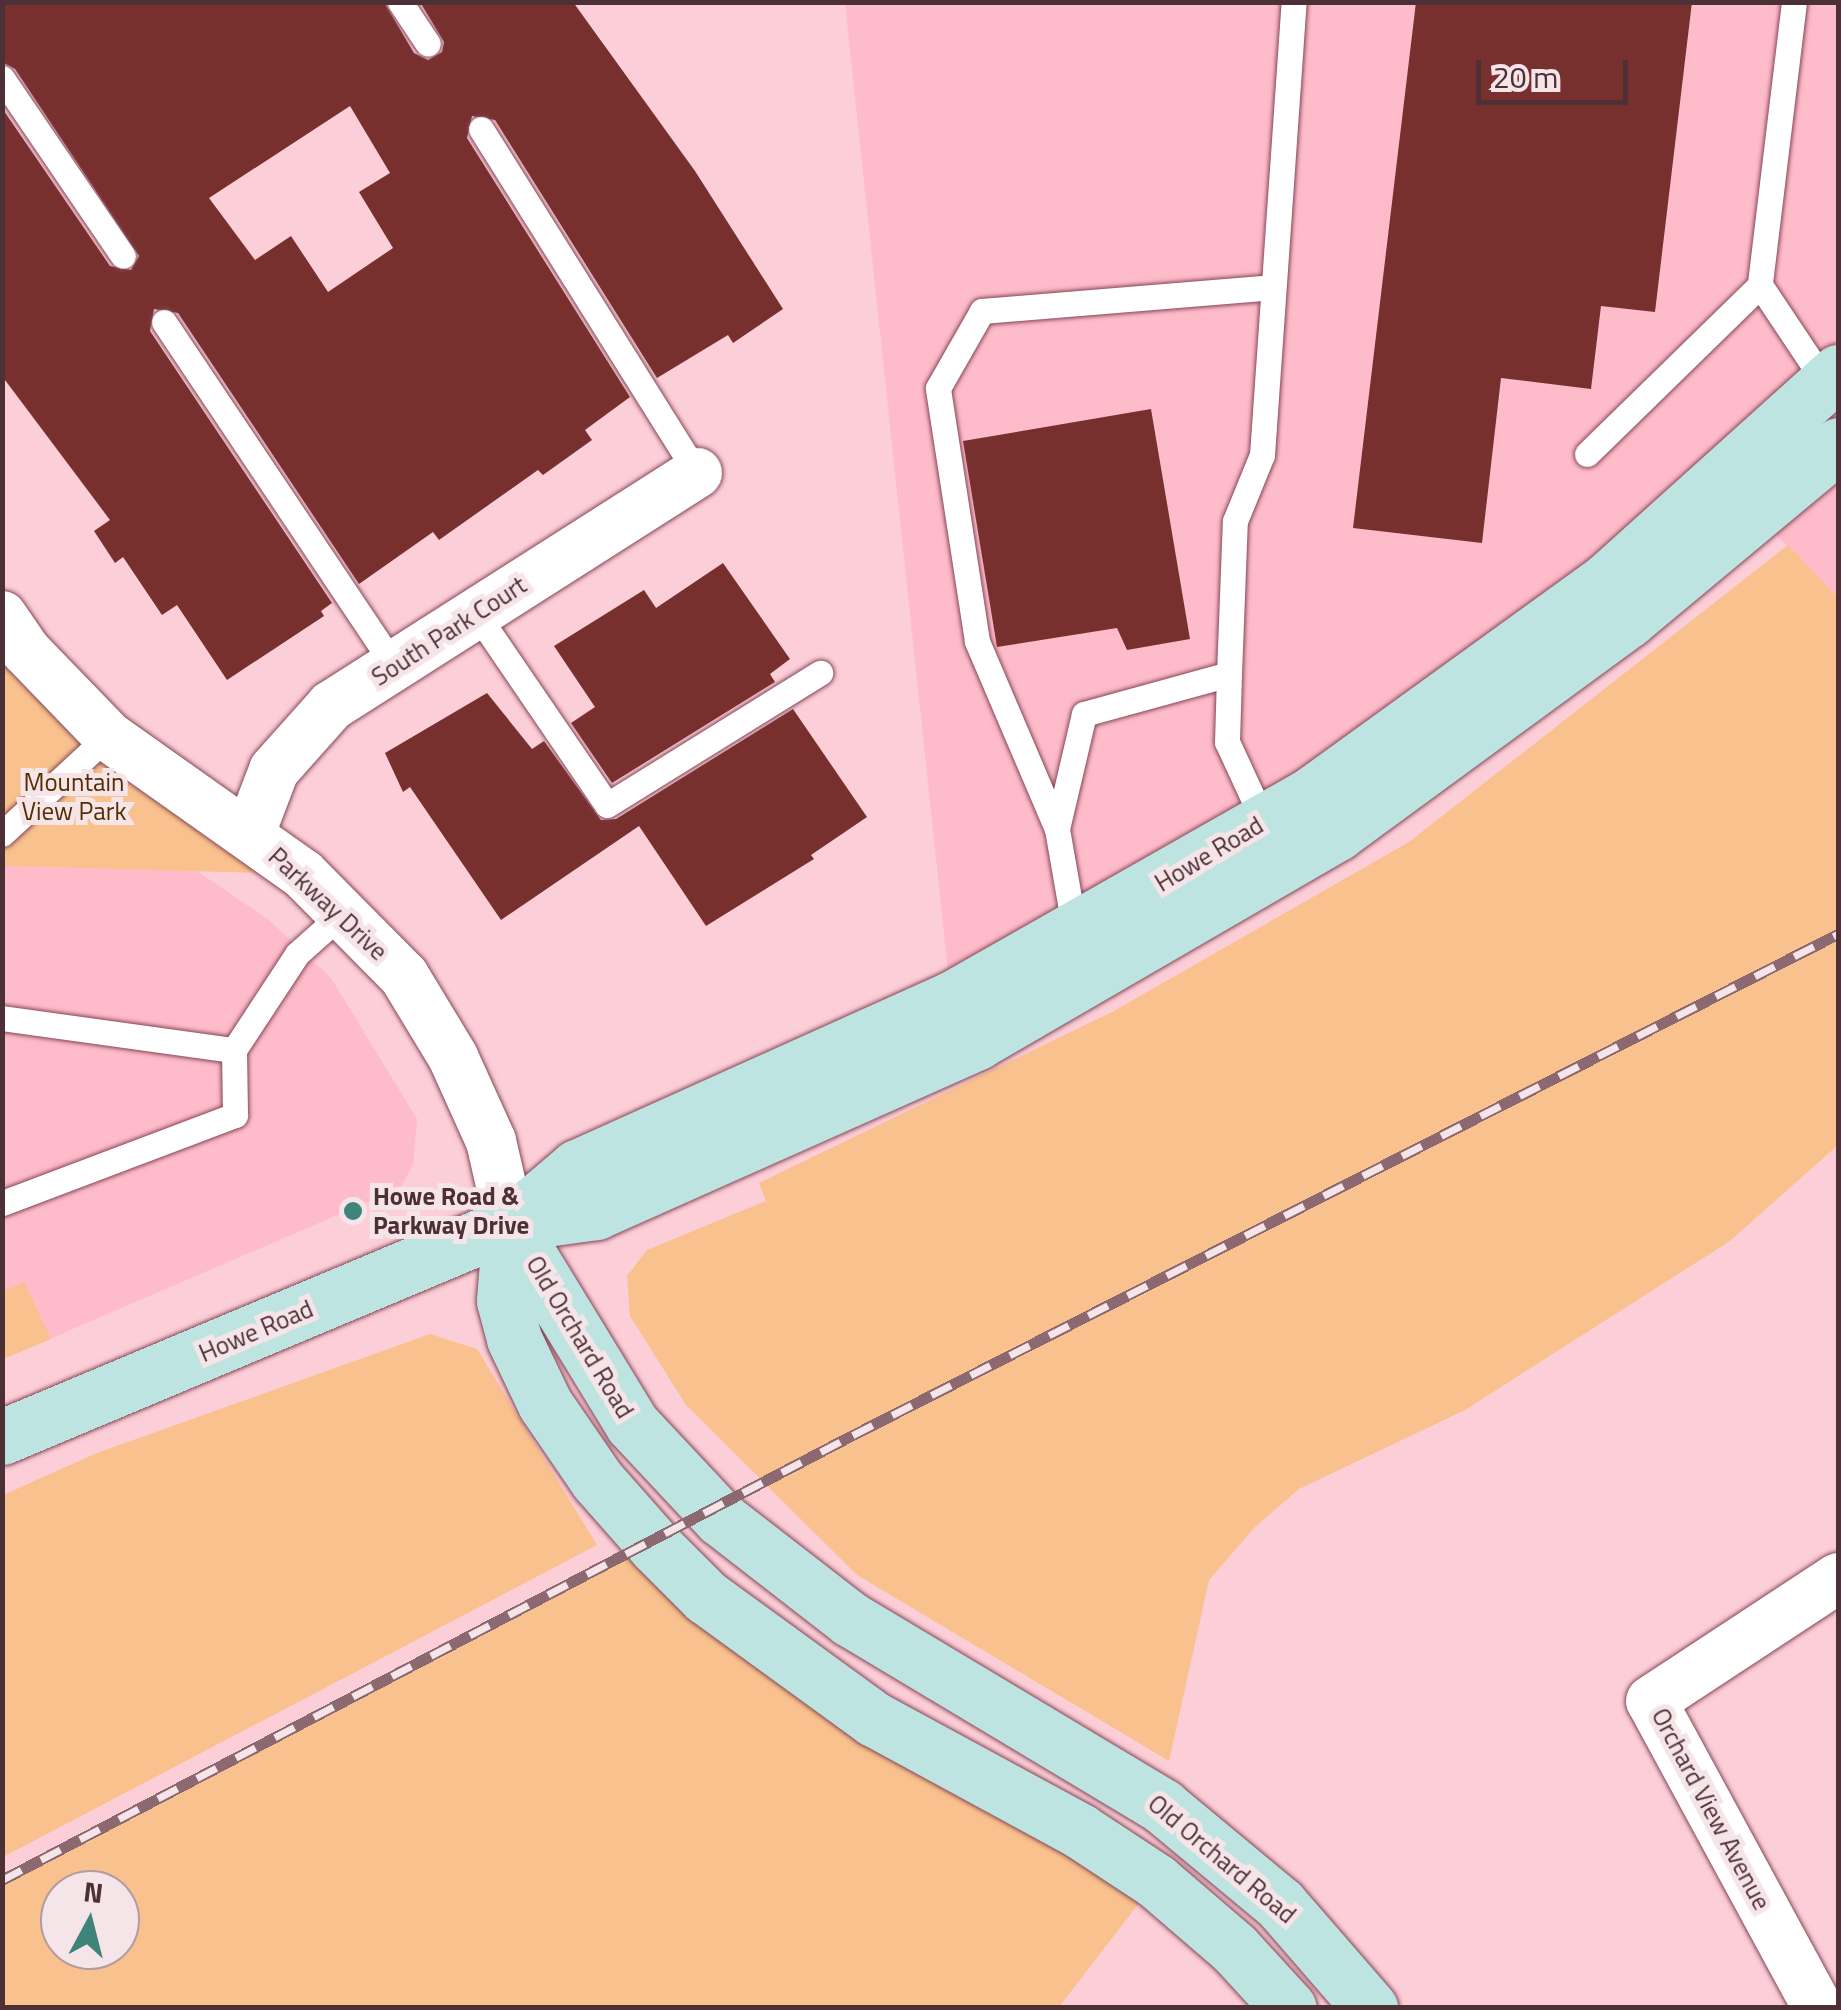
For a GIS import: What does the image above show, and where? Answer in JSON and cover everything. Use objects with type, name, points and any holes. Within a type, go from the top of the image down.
[{"type":"street","name":"Howe Road","points":[[510,1224],[577,1167],[951,998],[1076,932],[1264,822],[1607,580],[1832,378]]},
{"type":"street","name":"Howe Road","points":[[2,1437],[510,1224],[596,1212],[977,1042],[1122,964],[1337,833],[1628,620],[1838,446]]},
{"type":"street","name":"South Park Court","points":[[250,834],[274,770],[331,706],[697,473]]},
{"type":"street","name":"Parkway Drive","points":[[2,616],[26,651],[108,736],[250,834],[344,912],[404,976],[454,1057],[491,1141],[510,1224]]},
{"type":"street","name":"Old Orchard Road","points":[[510,1224],[504,1301],[537,1388],[597,1480],[668,1560],[771,1648],[874,1719],[1080,1831],[1156,1881],[1234,1948],[1289,2008]]},
{"type":"street","name":"Old Orchard Road","points":[[510,1224],[632,1424],[721,1518],[779,1570],[850,1618],[1135,1786],[1280,1904],[1370,2008]]},
{"type":"street","name":"Orchard View Avenue","points":[[1818,2008],[1651,1701],[1838,1578]]},
{"type":"lane","points":[[400,2],[428,44]]},
{"type":"lane","points":[[1264,822],[1227,742],[1229,674],[1235,521],[1262,454],[1294,2]]},
{"type":"lane","points":[[1587,454],[1760,285],[1794,2]]},
{"type":"lane","points":[[2,78],[124,256]]},
{"type":"lane","points":[[481,129],[697,473]]},
{"type":"lane","points":[[1760,285],[1832,378]]},
{"type":"lane","points":[[1076,932],[1057,829],[977,641],[938,388],[982,311],[1271,287]]},
{"type":"lane","points":[[164,322],[394,666]]},
{"type":"lane","points":[[476,613],[607,805],[820,673]]},
{"type":"lane","points":[[1057,829],[1084,714],[1229,674]]},
{"type":"lane","points":[[2,834],[108,736]]},
{"type":"lane","points":[[2,1202],[235,1116],[234,1050],[297,954],[344,912]]},
{"type":"lane","points":[[2,1018],[234,1050]]},
{"type":"shaded area","points":[[845,3],[1838,3],[1838,372],[1607,580],[951,999]]},
{"type":"shaded area","points":[[1838,445],[1838,598],[1759,517]]},
{"type":"shaded area","points":[[3,866],[197,871],[269,920],[331,978],[417,1119],[413,1165],[400,1188],[3,1359]]},
{"type":"green space","points":[[1788,545],[1838,598],[1838,1145],[1730,1241],[1465,1410],[1299,1489],[1255,1527],[1209,1580],[1169,1761],[857,1575],[686,1405],[630,1316],[627,1276],[647,1250],[766,1201],[759,1183],[1112,1012],[1409,842]]},
{"type":"green space","name":"Mountain View Park","points":[[2,616],[303,874],[3,866]]},
{"type":"green space","points":[[24,1282],[51,1339],[3,1359],[3,1291]]},
{"type":"green space","points":[[430,1334],[477,1349],[597,1545],[3,1857],[3,1495],[97,1453]]},
{"type":"green space","points":[[656,1547],[1156,1881],[1059,2007],[3,2008],[3,1880],[558,1589]]},
{"type":"building","points":[[2,2],[384,2],[414,53],[428,60],[442,52],[444,42],[420,2],[573,2],[695,171],[783,309],[733,343],[728,335],[657,378],[495,120],[472,116],[467,138],[630,397],[585,430],[592,440],[543,475],[538,470],[439,540],[433,532],[359,584],[178,313],[154,309],[150,331],[332,603],[321,611],[324,616],[227,680],[177,605],[162,615],[123,557],[115,563],[94,531],[110,520],[2,376],[2,108],[110,266],[131,270],[139,256],[15,69],[2,62]],"holes":[[[350,106],[390,173],[359,192],[393,248],[328,292],[291,236],[255,260],[209,198]]]},
{"type":"building","points":[[1416,2],[1692,2],[1655,312],[1601,306],[1591,389],[1501,378],[1482,543],[1353,528]]},
{"type":"building","points":[[1151,409],[1190,639],[1127,650],[1117,628],[997,647],[963,441]]},
{"type":"building","points":[[723,563],[790,659],[770,674],[775,682],[612,783],[571,723],[595,707],[554,646],[644,590],[656,608]]},
{"type":"building","points":[[487,693],[532,749],[544,741],[601,820],[616,819],[793,709],[867,817],[811,855],[814,859],[706,926],[639,826],[501,920],[410,787],[403,792],[385,753]]},
{"type":"railway","points":[[2,1880],[853,1435],[1838,934]]},
{"type":"place","name":"Howe Road & Parkway Drive","points":[[353,1211]]}]
